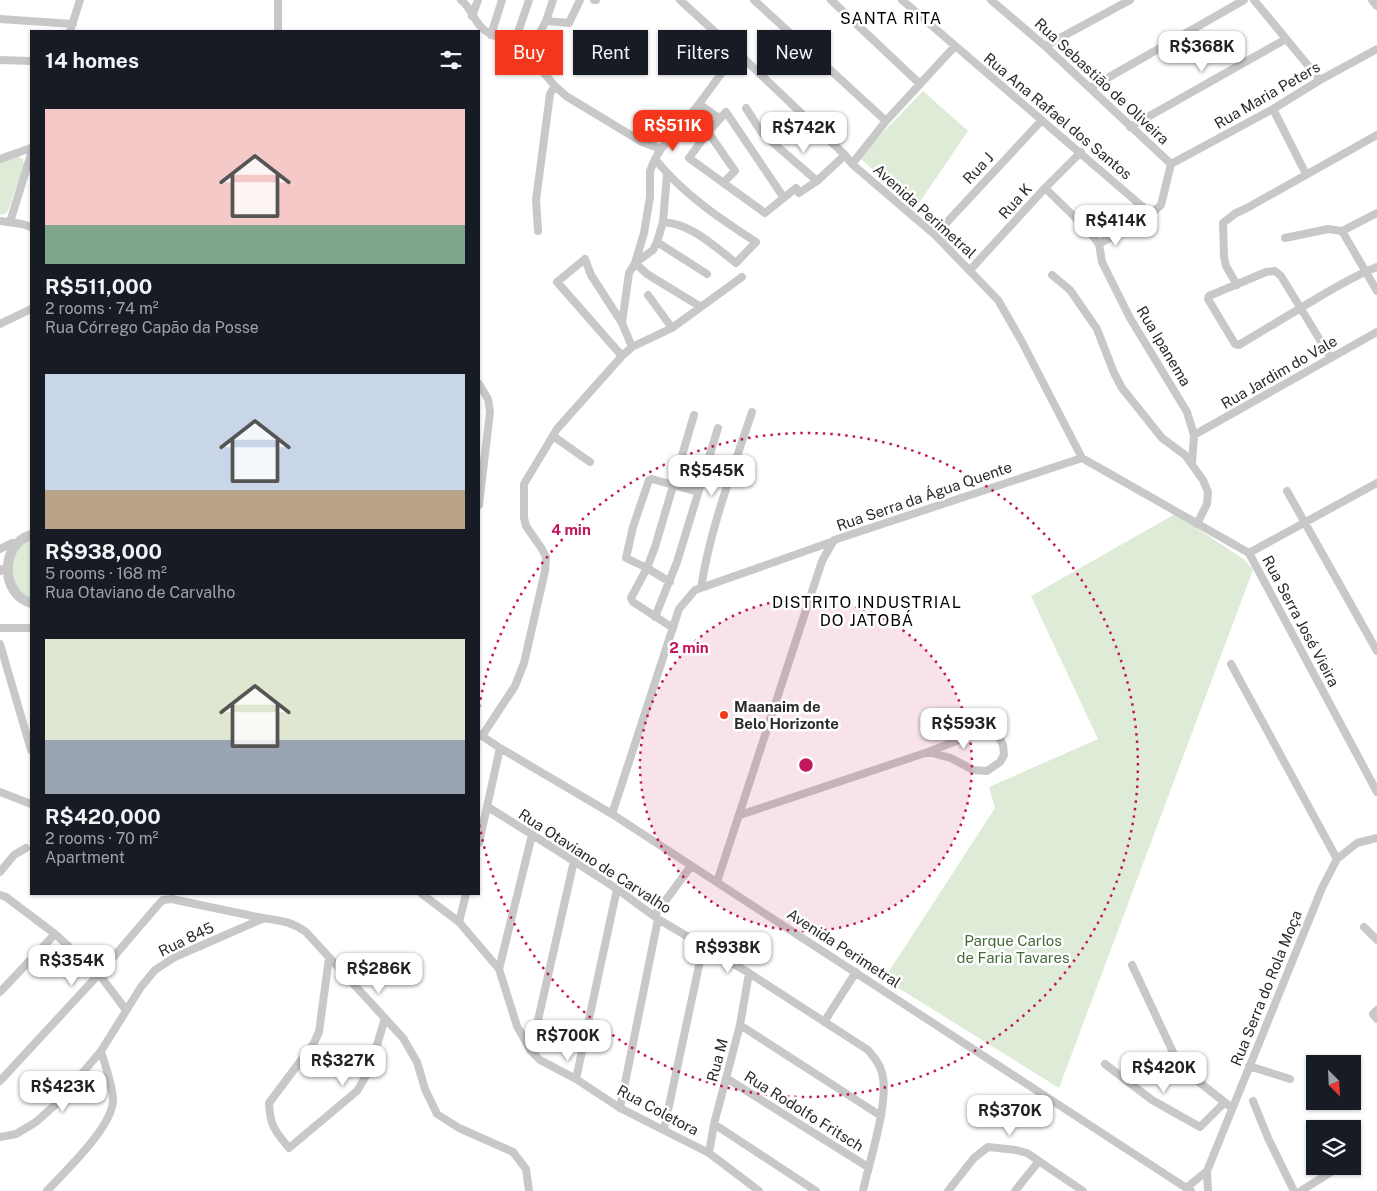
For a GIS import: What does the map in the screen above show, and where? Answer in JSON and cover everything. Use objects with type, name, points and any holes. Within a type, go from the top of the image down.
[{"type":"street","points":[[0,19],[72,28],[80,0]]},
{"type":"street","points":[[278,0],[278,30]]},
{"type":"street","points":[[462,0],[470,8],[472,16],[482,28],[495,37]]},
{"type":"street","points":[[472,16],[478,0]]},
{"type":"street","points":[[491,35],[502,0]]},
{"type":"street","points":[[519,30],[529,0]]},
{"type":"street","points":[[541,30],[553,0]]},
{"type":"street","points":[[546,21],[569,23],[580,0]]},
{"type":"street","name":"Avenida Perimetral","points":[[680,0],[713,30]]},
{"type":"street","points":[[754,0],[886,122]]},
{"type":"street","points":[[831,0],[920,84]]},
{"type":"street","name":"Rua Ana Rafael dos Santos","points":[[902,0],[1151,214]]},
{"type":"street","points":[[994,3],[1006,0]]},
{"type":"street","points":[[1045,46],[1130,0]]},
{"type":"street","points":[[1090,88],[1244,0]]},
{"type":"street","points":[[1254,0],[1320,80]]},
{"type":"street","name":"Rua Sebastião de Oliveira","points":[[994,3],[1045,46],[1171,164]]},
{"type":"street","points":[[1130,127],[1286,39]]},
{"type":"street","points":[[852,164],[886,122],[954,46]]},
{"type":"street","name":"Rua Maria Peters","points":[[1171,164],[1377,50]]},
{"type":"street","points":[[0,60],[30,61]]},
{"type":"street","name":"Avenida Perimetral","points":[[747,62],[845,155],[852,164],[935,235],[998,300],[1021,340],[1082,458]]},
{"type":"street","points":[[545,75],[566,96],[642,142],[661,149]]},
{"type":"street","points":[[636,263],[649,206],[650,171],[655,159],[720,75]]},
{"type":"street","points":[[538,231],[536,200],[550,94],[555,86]]},
{"type":"street","points":[[699,104],[720,118]]},
{"type":"street","points":[[746,108],[762,133],[817,181]]},
{"type":"street","points":[[1273,109],[1306,174]]},
{"type":"street","points":[[784,198],[726,112],[689,158],[765,213],[784,198],[796,188],[799,193],[817,181],[845,155]]},
{"type":"street","name":"Rua J","points":[[935,235],[1042,120]]},
{"type":"street","points":[[708,132],[735,171],[723,183]]},
{"type":"street","points":[[1237,285],[1226,266],[1223,223],[1236,213],[1377,135]]},
{"type":"street","points":[[0,159],[30,148]]},
{"type":"street","name":"Rua K","points":[[970,270],[1080,152]]},
{"type":"street","points":[[10,222],[30,157]]},
{"type":"street","points":[[655,159],[666,174],[693,198],[720,219],[756,242],[736,263],[701,236],[687,228],[674,223],[663,222]]},
{"type":"street","points":[[1045,188],[1089,230],[1099,244],[1151,214],[1161,205],[1171,164]]},
{"type":"street","points":[[622,323],[629,273],[636,263],[653,250],[663,222],[666,174]]},
{"type":"street","points":[[1285,238],[1328,229],[1342,231],[1377,213]]},
{"type":"street","points":[[0,221],[22,224],[30,228]]},
{"type":"street","points":[[1342,231],[1377,291]]},
{"type":"street","points":[[657,242],[707,274]]},
{"type":"street","name":"Rua Ipanema","points":[[1099,244],[1102,262],[1130,318],[1187,412],[1194,436],[1192,463]]},
{"type":"street","points":[[622,356],[557,282],[585,259],[592,275],[622,323],[632,347]]},
{"type":"street","points":[[636,263],[648,274],[701,307]]},
{"type":"street","points":[[1331,358],[1300,309],[1281,276],[1275,271],[1266,272],[1208,297],[1237,346],[1300,309],[1365,271],[1377,266]]},
{"type":"street","points":[[1052,275],[1070,290],[1097,329],[1114,373],[1122,388],[1162,438],[1185,455],[1192,463],[1208,492],[1207,504],[1197,524]]},
{"type":"street","points":[[480,735],[515,686],[524,663],[545,571],[546,557],[526,526],[524,518],[524,484],[557,429],[622,356],[632,347],[672,328],[742,277]]},
{"type":"street","points":[[648,294],[672,328]]},
{"type":"street","points":[[0,324],[30,310]]},
{"type":"street","name":"Rua Jardim do Vale","points":[[1194,436],[1377,332]]},
{"type":"street","points":[[480,486],[481,466],[490,412],[488,399],[481,395]]},
{"type":"street","points":[[701,588],[703,572],[722,502],[752,412]]},
{"type":"street","points":[[673,628],[633,602],[631,598],[647,568],[694,415]]},
{"type":"street","points":[[655,617],[670,582],[718,428]]},
{"type":"street","points":[[553,436],[590,462]]},
{"type":"street","name":"Rua Serra José Vieira","points":[[1082,458],[1249,553],[1377,792]]},
{"type":"street","name":"Rua Serra da Água Quente","points":[[717,882],[822,561],[834,540],[1082,458]]},
{"type":"street","points":[[670,582],[626,558],[633,527],[647,482],[652,479],[698,492]]},
{"type":"street","points":[[1249,553],[1374,485],[1377,494]]},
{"type":"street","points":[[1287,492],[1377,651]]},
{"type":"street","points":[[0,549],[21,537],[30,534]]},
{"type":"street","points":[[612,814],[679,609],[695,590],[834,540]]},
{"type":"street","points":[[12,543],[2,560],[0,574],[11,593],[18,599]]},
{"type":"street","points":[[5,596],[30,603]]},
{"type":"street","points":[[0,628],[30,628]]},
{"type":"street","points":[[0,644],[30,747]]},
{"type":"street","points":[[1231,664],[1337,859]]},
{"type":"street","points":[[740,815],[928,752],[977,733],[992,733],[998,736],[1003,745],[1004,755],[1000,762],[987,771],[973,770],[951,758],[928,752]]},
{"type":"street","name":"Avenida Perimetral","points":[[480,735],[612,814],[1188,1189]]},
{"type":"street","points":[[480,839],[500,748]]},
{"type":"street","points":[[0,792],[30,804]]},
{"type":"street","name":"Rua Otaviano de Carvalho","points":[[488,807],[617,889],[656,918],[749,973],[868,1050],[878,1062],[883,1074],[884,1085],[881,1116],[863,1191]]},
{"type":"street","points":[[499,969],[532,835]]},
{"type":"street","name":"Rua Serra do Rola Moça","points":[[1208,1191],[1207,1171],[1322,888],[1337,859],[1357,843],[1377,838]]},
{"type":"street","points":[[0,872],[8,861],[26,848]]},
{"type":"street","points":[[531,1051],[574,861]]},
{"type":"street","points":[[620,1108],[656,918],[691,866]]},
{"type":"street","points":[[576,1080],[617,889]]},
{"type":"street","points":[[0,895],[6,897],[55,934],[100,974],[126,1010]]},
{"type":"street","name":"Rua Coletora","points":[[423,895],[459,922],[499,969],[517,1026],[531,1051],[540,1060],[620,1108],[709,1152],[759,1191]]},
{"type":"street","points":[[459,922],[466,895]]},
{"type":"street","points":[[0,1081],[100,974],[163,900],[172,899],[263,918],[284,920],[306,932],[403,1038],[417,1062],[425,1089],[437,1114],[459,1128],[513,1152],[526,1169],[529,1191]]},
{"type":"street","name":"Rua 845","points":[[0,1137],[16,1134],[36,1122],[56,1104],[100,1051],[126,1010],[155,970],[175,957],[263,918]]},
{"type":"street","points":[[1364,927],[1377,940]]},
{"type":"street","points":[[0,992],[55,934]]},
{"type":"street","points":[[664,1129],[703,947]]},
{"type":"street","points":[[329,958],[319,1032],[314,1043],[269,1103],[274,1129],[290,1148],[357,1090],[370,1069],[385,1018]]},
{"type":"street","points":[[1132,965],[1180,1067],[1232,1108]]},
{"type":"street","points":[[824,1022],[856,972]]},
{"type":"street","name":"Rua M","points":[[709,1152],[714,1124],[740,1025],[749,973]]},
{"type":"street","points":[[740,1025],[881,1116]]},
{"type":"street","points":[[47,1191],[99,1133],[108,1119],[113,1101],[111,1084],[100,1051]]},
{"type":"street","points":[[1105,1064],[1152,1100],[1200,1127],[1224,1103]]},
{"type":"street","points":[[1249,1066],[1290,1079]]},
{"type":"street","name":"Rua Rodolfo Fritsch","points":[[726,1078],[868,1167]]},
{"type":"street","points":[[1252,1101],[1294,1191]]},
{"type":"street","points":[[714,1124],[816,1191]]},
{"type":"street","points":[[948,1191],[974,1158],[988,1147],[1016,1150],[1039,1161],[1079,1190]]},
{"type":"street","points":[[1015,1191],[1039,1161]]},
{"type":"street","name":"Rua Serra do Rola Moça","points":[[1188,1189],[1207,1171]]},
{"type":"street","points":[[1300,1191],[1326,1175]]},
{"type":"green space","points":[[923,91],[968,131],[915,209],[859,157]]},
{"type":"green space","points":[[18,156],[23,159],[24,165],[8,211],[0,215],[0,162]]},
{"type":"green space","name":"Parque Carlos de Faria Tavares","points":[[1175,514],[1245,560],[1253,570],[1059,1088],[884,979],[995,808],[989,787],[1098,739],[1031,596]]},
{"type":"green space","points":[[30,539],[30,599],[17,595],[5,559]]},
{"type":"place","name":"Maanaim de Belo Horizonte","points":[[724,715]]},
{"type":"district","name":"SANTA RITA","points":[[891,18]]},
{"type":"district","name":"DISTRITO INDUSTRIAL DO JATOBÁ","points":[[867,611]]}]
